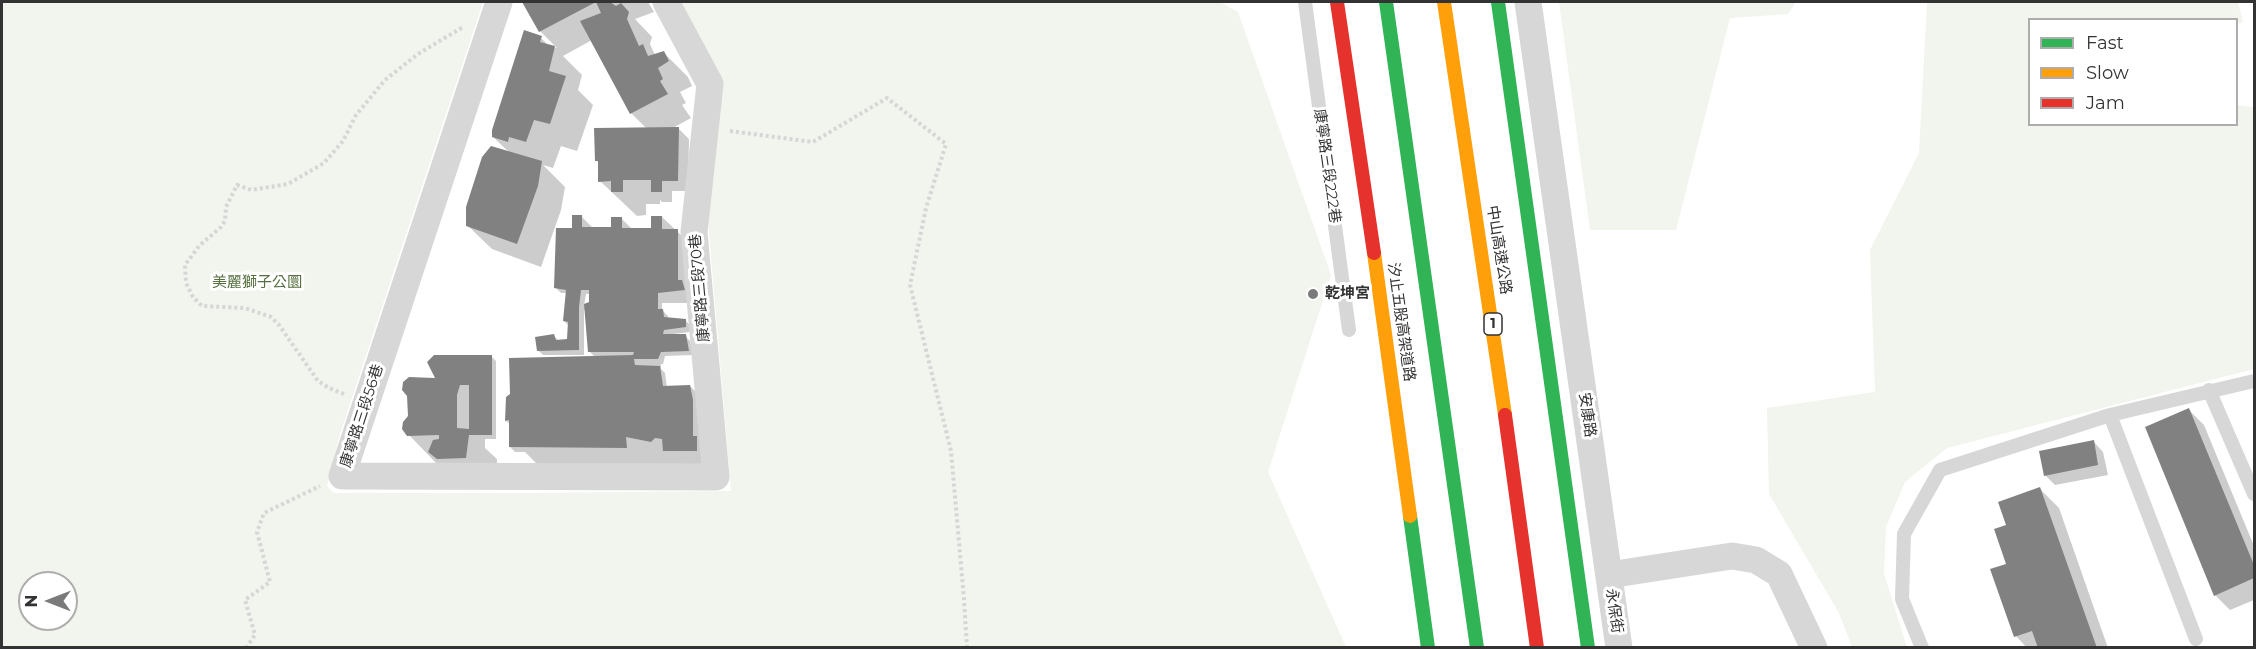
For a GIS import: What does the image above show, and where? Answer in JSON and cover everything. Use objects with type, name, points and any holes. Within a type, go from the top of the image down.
[{"type":"highway","name":"汐止五股高架道路","points":[[1337,2],[1383,305],[1428,648]]},
{"type":"highway","points":[[1386,2],[1477,648]]},
{"type":"highway","name":"中山高速公路","points":[[1444,2],[1491,312],[1537,648]]},
{"type":"highway","points":[[1498,2],[1588,648]]},
{"type":"highway","points":[[1380,59],[1410,174]]},
{"type":"street","name":"康寧路三段56巷","points":[[500,2],[342,476],[717,477]]},
{"type":"street","name":"康寧路三段70巷","points":[[666,2],[710,84],[694,232],[717,477]]},
{"type":"street","name":"安康路","points":[[1528,2],[1609,575]]},
{"type":"street","points":[[1609,575],[1732,556],[1756,560],[1779,574],[1814,648]]},
{"type":"street","name":"永保街","points":[[1609,575],[1619,648]]},
{"type":"lane","name":"康寧路三段222巷","points":[[1305,2],[1349,330]]},
{"type":"lane","points":[[1922,648],[1902,599],[1904,534],[1940,470],[2110,415],[2254,381]]},
{"type":"lane","points":[[2209,390],[2254,494]]},
{"type":"lane","points":[[2110,415],[2196,639]]},
{"type":"path","points":[[367,403],[329,388],[318,381],[271,317],[245,308],[201,306],[186,283],[185,266],[190,256],[225,221],[226,207],[237,185],[251,190],[288,184],[324,163],[343,141],[356,115],[385,80],[418,54],[458,28],[471,24],[490,30]]},
{"type":"path","points":[[705,128],[813,142],[886,98],[946,144],[926,208],[910,285],[951,451],[967,648]]},
{"type":"path","points":[[246,648],[255,635],[245,600],[270,582],[257,532],[264,513],[342,476]]},
{"type":"green space","name":"美麗獅子公圜","points":[[2,2],[483,2],[339,437],[327,486],[334,493],[527,493],[731,491],[708,221],[720,77],[680,2],[1220,2],[1238,12],[1331,275],[1268,472],[1346,647],[2,647]]},
{"type":"green space","points":[[1559,2],[1796,2],[1788,14],[1730,18],[1676,230],[1590,230]]},
{"type":"green space","points":[[1927,2],[2238,2],[2243,22],[2238,24],[2238,18],[2028,18],[2028,126],[2238,126],[2238,105],[2254,107],[2254,369],[1947,448],[1905,482],[1886,527],[1884,574],[1907,647],[1852,647],[1839,613],[1769,494],[1767,408],[1875,392],[1870,250],[1919,153]]},
{"type":"building","points":[[522,2],[596,2],[539,32]]},
{"type":"building","points":[[596,2],[610,2],[616,6],[621,3],[629,12],[627,19],[639,46],[643,44],[648,56],[664,51],[669,61],[658,68],[663,79],[660,81],[668,94],[630,114],[580,21],[601,13]]},
{"type":"building","points":[[524,30],[542,36],[540,42],[555,46],[549,71],[566,76],[550,124],[534,120],[526,142],[509,137],[508,142],[492,137],[492,130]]},
{"type":"building","points":[[679,127],[678,181],[662,181],[662,192],[651,192],[651,180],[623,180],[623,192],[611,192],[611,181],[598,182],[594,128]]},
{"type":"building","points":[[491,146],[542,161],[538,186],[517,244],[466,226],[466,207],[482,157]]},
{"type":"building","points":[[572,215],[582,215],[582,227],[611,227],[611,217],[622,217],[622,228],[651,228],[651,216],[662,216],[662,229],[678,229],[678,280],[682,280],[685,290],[658,293],[658,309],[663,309],[664,317],[686,319],[686,327],[664,330],[663,334],[686,334],[689,351],[661,352],[658,359],[634,359],[635,365],[660,366],[663,386],[690,385],[693,400],[693,436],[697,436],[697,451],[663,451],[662,439],[655,438],[651,442],[626,437],[627,448],[509,447],[509,420],[505,421],[506,397],[510,394],[509,358],[633,355],[634,352],[588,352],[584,304],[589,302],[589,290],[581,290],[579,350],[537,351],[535,337],[554,334],[556,340],[567,339],[568,322],[563,321],[566,290],[554,288],[556,228],[572,228]]},
{"type":"building","points":[[434,355],[492,355],[492,435],[469,435],[466,458],[437,459],[428,452],[433,440],[439,439],[439,435],[407,436],[402,429],[403,422],[408,416],[407,396],[402,390],[403,382],[409,377],[435,378],[427,362]],"holes":[[[460,385],[469,385],[469,429],[457,428],[457,395]]]},
{"type":"building","points":[[2189,408],[2254,565],[2254,578],[2214,596],[2145,427]]},
{"type":"building","points":[[2094,440],[2098,465],[2044,476],[2039,451]]},
{"type":"building","points":[[2040,487],[2097,648],[2038,648],[2032,631],[2014,637],[1990,569],[2006,564],[1994,529],[2006,525],[1998,502]]},
{"type":"traffic: fast","points":[[1386,2],[1477,648]]},
{"type":"traffic: fast","points":[[1498,2],[1588,648]]},
{"type":"traffic: fast","points":[[1410,516],[1428,648]]},
{"type":"traffic: slow","points":[[1444,2],[1505,415]]},
{"type":"traffic: slow","points":[[1374,253],[1410,516]]},
{"type":"traffic: jam","points":[[1337,2],[1374,253]]},
{"type":"traffic: jam","points":[[1505,415],[1537,648]]},
{"type":"place","name":"乾坤宮","points":[[1313,294]]}]
